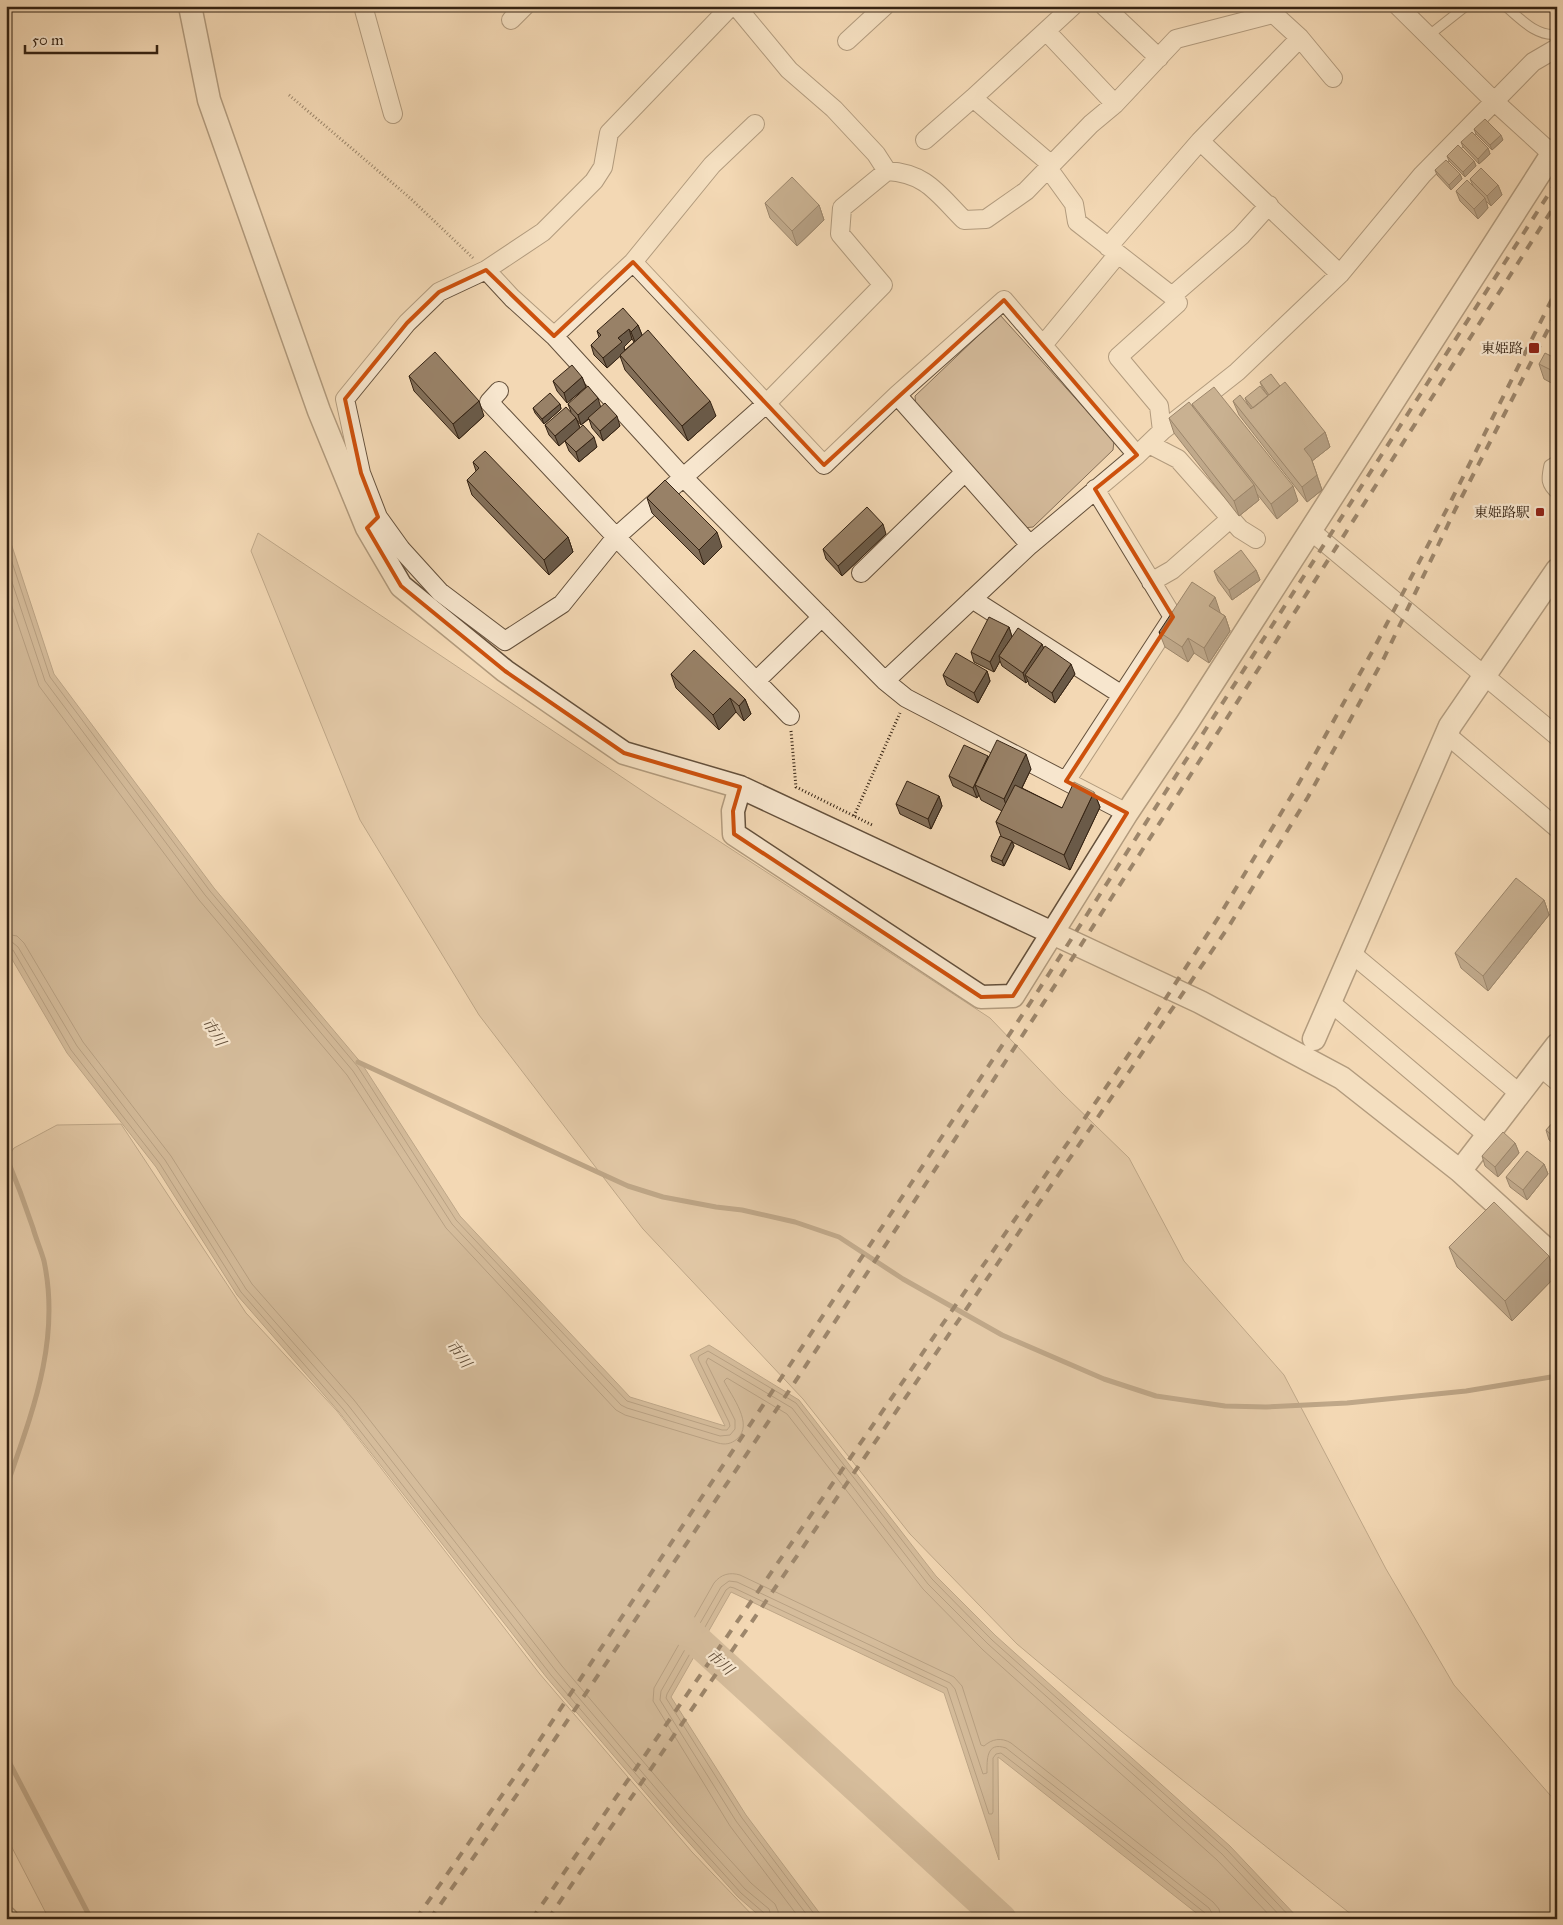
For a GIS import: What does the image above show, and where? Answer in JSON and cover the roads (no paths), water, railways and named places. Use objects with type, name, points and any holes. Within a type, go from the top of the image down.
[{"type":"street","points":[[190,6],[208,100],[319,412],[401,586],[505,671],[624,753],[740,787],[1200,1002],[1342,1078],[1460,1171],[1557,1259]]},
{"type":"street","points":[[362,6],[393,114]]},
{"type":"street","points":[[511,20],[525,6]]},
{"type":"street","points":[[731,6],[609,133],[603,167],[594,181],[543,232],[486,270],[439,292],[407,323],[345,399],[372,523],[400,549],[440,592],[505,641],[562,604],[616,537],[767,403],[883,285],[840,234],[842,208],[887,171],[904,172],[924,180],[964,220],[986,219],[1026,191],[1091,124],[1115,104],[1176,39],[1271,9],[1300,38],[1333,78]]},
{"type":"street","points":[[736,6],[789,70],[834,109],[876,154],[887,171]]},
{"type":"street","points":[[847,41],[885,6]]},
{"type":"street","points":[[925,140],[1073,6]]},
{"type":"street","points":[[1104,6],[1159,58]]},
{"type":"street","points":[[740,787],[733,811],[734,834],[981,996],[1013,996],[1127,813],[1555,153],[1495,102],[1398,6]]},
{"type":"street","points":[[1046,31],[1115,104]]},
{"type":"street","points":[[1043,345],[1113,250],[1200,141],[1300,38]]},
{"type":"street","points":[[886,681],[1030,545],[1162,431],[1237,372],[1340,274],[1422,175],[1533,62],[1557,48]]},
{"type":"street","points":[[973,98],[1047,161],[1048,168],[1074,204],[1077,222],[1172,296],[1178,303],[1118,357],[1159,406],[1162,431]]},
{"type":"street","points":[[554,336],[632,262],[712,165],[755,124]]},
{"type":"street","points":[[1200,141],[1340,274]]},
{"type":"street","points":[[1172,296],[1241,236],[1269,205]]},
{"type":"street","points":[[632,262],[824,465],[897,395],[1004,300],[1043,345],[1143,449],[1178,459],[1240,530],[1256,539]]},
{"type":"street","points":[[486,270],[512,298],[554,336],[683,477],[886,681],[906,698],[1127,813]]},
{"type":"street","points":[[499,391],[489,402],[616,537],[790,716]]},
{"type":"street","points":[[897,395],[1030,545]]},
{"type":"street","points":[[861,573],[965,472]]},
{"type":"street","points":[[1066,781],[1173,617],[1095,489]]},
{"type":"street","points":[[1151,582],[1172,570],[1230,519]]},
{"type":"street","points":[[1310,531],[1557,736]]},
{"type":"street","points":[[1314,1039],[1450,726],[1557,570]]},
{"type":"street","points":[[972,600],[1122,695]]},
{"type":"street","points":[[756,681],[822,617]]},
{"type":"street","points":[[1446,734],[1557,828]]},
{"type":"street","points":[[1351,953],[1519,1093]]},
{"type":"street","points":[[1330,1002],[1487,1135]]},
{"type":"street","points":[[1460,1171],[1539,1066],[1557,1046]]},
{"type":"street","points":[[1539,1066],[1557,1081]]},
{"type":"lane","points":[[1428,36],[1466,6]]},
{"type":"lane","points":[[1505,6],[1536,31],[1551,35],[1557,34]]},
{"type":"lane","points":[[1557,460],[1549,464],[1546,480],[1550,489],[1557,495]]},
{"type":"water","points":[[6,528],[54,674],[214,888],[362,1064],[460,1216],[630,1397],[725,1426],[690,1355],[709,1345],[799,1400],[936,1576],[996,1636],[1230,1846],[1299,1919],[1204,1919],[998,1757],[999,1860],[944,1693],[731,1592],[671,1697],[746,1815],[824,1919],[763,1919],[738,1897],[673,1825],[547,1678],[339,1412],[237,1295],[156,1167],[67,1053],[6,949]]},
{"type":"waterway","points":[[358,1062],[628,1186],[663,1197],[742,1210],[795,1222],[839,1237],[903,1279],[1002,1335],[1104,1379],[1156,1396],[1225,1406],[1266,1407],[1347,1403],[1466,1391],[1557,1376]]},
{"type":"waterway","points":[[6,1156],[24,1201],[44,1261],[49,1320],[46,1348],[34,1404],[6,1488]]},
{"type":"waterway","name":"市川","points":[[670,1616],[1001,1919]]},
{"type":"waterway","points":[[6,1756],[91,1919]]},
{"type":"railway","points":[[416,1919],[525,1762],[1038,991],[1557,181]]},
{"type":"railway","points":[[430,1919],[620,1643],[941,1160],[1148,841],[1557,202]]},
{"type":"railway","points":[[532,1919],[1138,1041],[1218,918],[1295,790],[1372,652],[1449,505],[1557,289]]},
{"type":"railway","points":[[548,1919],[1229,926],[1308,797],[1384,658],[1455,510],[1557,312]]},
{"type":"place","name":"東姫路","points":[[1534,348]]},
{"type":"place","name":"東姫路駅","points":[[1540,512]]}]
